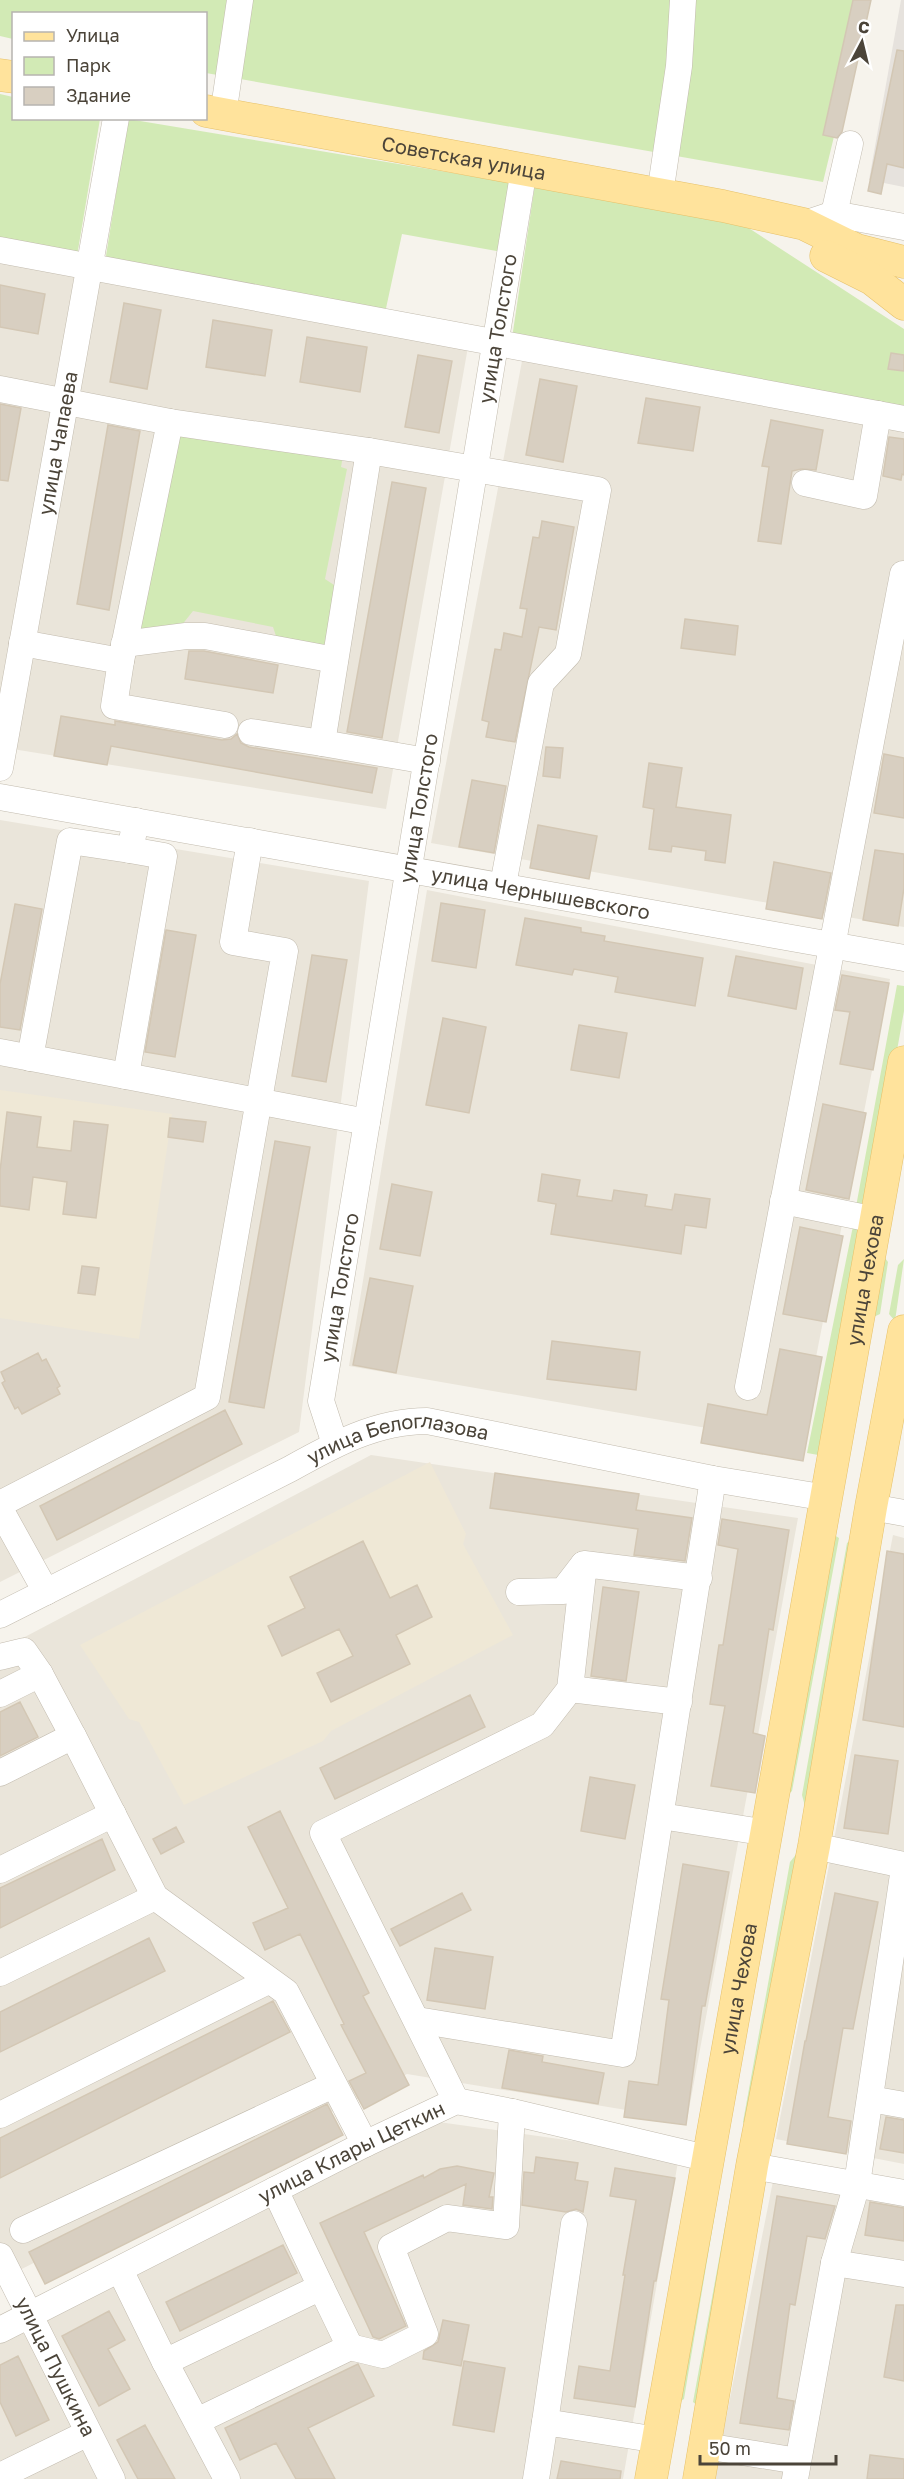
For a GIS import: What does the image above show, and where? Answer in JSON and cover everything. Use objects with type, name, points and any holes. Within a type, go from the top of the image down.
[{"type":"main road","name":"Советская улица","points":[[214,113],[723,206]]},
{"type":"main road","points":[[723,206],[804,224],[857,250],[904,262]]},
{"type":"main road","points":[[723,206],[872,279],[904,304]]},
{"type":"main road","name":"улица Чехова","points":[[651,2479],[710,2159],[904,1062]]},
{"type":"main road","points":[[699,2479],[752,2166],[814,1846],[871,1507],[904,1331]]},
{"type":"main road","points":[[827,1498],[871,1507]]},
{"type":"main road","name":"улица Клары Цеткин","points":[[710,2159],[752,2166]]},
{"type":"street","points":[[214,113],[240,0]]},
{"type":"street","points":[[660,194],[679,66],[683,0]]},
{"type":"street","name":"улица Чапаева","points":[[0,768],[116,120]]},
{"type":"street","points":[[834,214],[850,144]]},
{"type":"street","name":"улица Толстого","points":[[335,1444],[321,1401],[524,169]]},
{"type":"street","points":[[804,224],[834,214],[904,227]]},
{"type":"street","points":[[0,250],[904,419]]},
{"type":"street","points":[[0,388],[170,422],[369,451],[598,490],[568,654],[541,683],[503,885]]},
{"type":"street","points":[[805,483],[864,496],[878,414]]},
{"type":"street","points":[[170,422],[114,706],[225,725]]},
{"type":"street","points":[[322,743],[369,451]]},
{"type":"street","points":[[748,1387],[903,574]]},
{"type":"street","points":[[22,643],[123,652],[186,636],[205,636],[335,660]]},
{"type":"street","points":[[251,732],[427,761]]},
{"type":"street","name":"улица Чернышевского","points":[[0,796],[904,958]]},
{"type":"street","points":[[130,850],[136,820]]},
{"type":"street","points":[[30,1058],[70,841],[164,856],[126,1076]]},
{"type":"street","points":[[46,1592],[0,1506],[207,1397],[285,951],[232,942],[249,841]]},
{"type":"street","points":[[0,1052],[367,1122]]},
{"type":"street","points":[[783,1201],[876,1220]]},
{"type":"street","name":"улица Белоглазова","points":[[0,1615],[335,1444],[388,1425],[410,1421],[427,1421],[713,1479],[827,1498]]},
{"type":"street","points":[[417,2020],[623,2054],[713,1479]]},
{"type":"street","points":[[871,1507],[904,1512]]},
{"type":"street","points":[[584,1564],[699,1578]]},
{"type":"street","points":[[519,1592],[563,1591],[584,1564]]},
{"type":"street","points":[[456,2101],[323,1833],[542,1725],[570,1689],[584,1564]]},
{"type":"street","points":[[0,1657],[24,1651],[40,1674],[155,1897],[286,1992],[364,2144]]},
{"type":"street","points":[[0,1694],[40,1674]]},
{"type":"street","points":[[570,1689],[679,1702]]},
{"type":"street","points":[[0,1773],[73,1736]]},
{"type":"street","points":[[0,1870],[113,1814]]},
{"type":"street","points":[[661,1816],[768,1833]]},
{"type":"street","points":[[705,2446],[796,2470],[834,2263],[857,2184],[904,1866],[814,1846]]},
{"type":"street","points":[[0,1972],[155,1897]]},
{"type":"street","points":[[0,2115],[268,1981]]},
{"type":"street","points":[[23,2230],[333,2085]]},
{"type":"street","points":[[870,2099],[904,2105]]},
{"type":"street","name":"улица Клары Цеткин","points":[[0,2330],[364,2144],[456,2101],[710,2159]]},
{"type":"street","points":[[196,2421],[350,2347],[383,2355],[425,2334],[391,2247],[447,2218],[506,2226],[512,2112]]},
{"type":"street","name":"улица Клары Цеткин","points":[[752,2166],[904,2193]]},
{"type":"street","points":[[275,2190],[350,2347]]},
{"type":"street","points":[[536,2479],[574,2224]]},
{"type":"street","name":"улица Пушкина","points":[[0,2256],[112,2479]]},
{"type":"street","points":[[834,2263],[904,2274]]},
{"type":"street","points":[[120,2270],[165,2362],[227,2479]]},
{"type":"street","points":[[165,2362],[321,2288]]},
{"type":"street","points":[[545,2422],[658,2440]]},
{"type":"street","points":[[0,2476],[88,2433]]},
{"type":"shaded area","points":[[901,0],[904,0],[904,187],[869,180]]},
{"type":"shaded area","points":[[0,253],[471,330],[386,809],[0,747]]},
{"type":"shaded area","points":[[522,361],[904,425],[904,927],[431,843]]},
{"type":"shaded area","points":[[0,820],[369,881],[299,1432],[0,1582]]},
{"type":"shaded area","points":[[427,890],[890,979],[799,1444],[349,1366]]},
{"type":"shaded area","points":[[0,1090],[172,1114],[139,1339],[0,1318]]},
{"type":"shaded area","points":[[371,1455],[798,1518],[687,2120],[407,2074],[0,2280],[0,1650]]},
{"type":"shaded area","points":[[430,1462],[466,1534],[463,1544],[513,1635],[331,1731],[323,1741],[184,1805],[139,1722],[129,1719],[80,1645]]},
{"type":"shaded area","points":[[893,1535],[904,1538],[904,2164],[776,2139]]},
{"type":"shaded area","points":[[403,2117],[679,2156],[623,2479],[0,2479],[0,2324]]},
{"type":"shaded area","points":[[776,2166],[904,2191],[904,2479],[714,2479]]},
{"type":"green space","points":[[0,0],[867,0],[823,182],[207,73],[207,12],[12,12],[12,39],[0,36]]},
{"type":"green space","points":[[0,94],[12,97],[12,120],[100,120],[77,256],[0,242]]},
{"type":"green space","points":[[128,120],[513,183],[502,252],[402,234],[385,313],[105,262]]},
{"type":"green space","points":[[535,184],[741,223],[904,329],[904,410],[512,338]]},
{"type":"green space","points":[[176,429],[344,450],[341,467],[347,469],[325,579],[334,585],[327,653],[278,642],[273,627],[193,611],[181,626],[133,634]]},
{"type":"green space","points":[[897,985],[904,986],[904,1011],[870,1203],[855,1212]]},
{"type":"green space","points":[[853,1226],[860,1231],[824,1456],[807,1453]]},
{"type":"green space","points":[[881,1253],[888,1262],[880,1314],[869,1319]]},
{"type":"green space","points":[[904,1259],[895,1321],[889,1314],[898,1265]]},
{"type":"green space","points":[[831,1533],[839,1538],[792,1791],[782,1800]]},
{"type":"green space","points":[[855,1538],[806,1810],[802,1795],[847,1543]]},
{"type":"green space","points":[[798,1852],[749,2128],[743,2122],[790,1862]]},
{"type":"green space","points":[[713,2177],[720,2183],[684,2399],[674,2405]]},
{"type":"green space","points":[[732,2188],[699,2407],[693,2402]]},
{"type":"building","points":[[853,0],[871,0],[842,132],[837,138],[823,135]]},
{"type":"building","points":[[897,50],[904,51],[904,168],[887,164],[881,194],[868,191]]},
{"type":"building","points":[[0,285],[45,294],[38,334],[0,327]]},
{"type":"building","points":[[124,303],[161,310],[147,389],[110,382]]},
{"type":"building","points":[[213,320],[272,330],[265,376],[206,367]]},
{"type":"building","points":[[307,337],[367,347],[360,392],[300,382]]},
{"type":"building","points":[[891,353],[904,355],[904,371],[888,369]]},
{"type":"building","points":[[418,355],[452,361],[439,433],[405,427]]},
{"type":"building","points":[[540,379],[577,386],[563,462],[526,455]]},
{"type":"building","points":[[646,398],[700,407],[693,451],[638,443]]},
{"type":"building","points":[[0,404],[21,408],[8,481],[0,480]]},
{"type":"building","points":[[771,420],[823,430],[816,470],[792,471],[781,544],[758,541],[769,467],[762,466]]},
{"type":"building","points":[[108,425],[140,431],[109,610],[77,604]]},
{"type":"building","points":[[889,437],[904,439],[904,475],[902,474],[901,480],[883,476]]},
{"type":"building","points":[[392,482],[426,488],[382,738],[347,732]]},
{"type":"building","points":[[542,521],[574,527],[556,630],[539,627],[515,742],[486,737],[489,722],[482,720],[495,649],[501,650],[504,633],[522,637],[527,609],[520,608],[533,537],[539,538]]},
{"type":"building","points":[[685,619],[738,626],[735,655],[681,648]]},
{"type":"building","points":[[189,651],[204,651],[278,665],[273,693],[185,679]]},
{"type":"building","points":[[61,716],[115,725],[115,721],[222,740],[231,739],[237,734],[241,743],[249,747],[377,768],[372,793],[111,746],[107,765],[54,756]]},
{"type":"building","points":[[546,747],[563,748],[560,778],[543,776]]},
{"type":"building","points":[[884,754],[904,758],[904,818],[874,813]]},
{"type":"building","points":[[649,763],[682,768],[676,807],[731,815],[725,863],[705,860],[706,851],[672,846],[671,852],[649,849],[654,809],[643,807]]},
{"type":"building","points":[[472,780],[506,786],[494,853],[459,847]]},
{"type":"building","points":[[538,825],[597,836],[589,879],[530,868]]},
{"type":"building","points":[[875,850],[904,854],[904,888],[898,926],[863,920]]},
{"type":"building","points":[[774,862],[831,873],[822,919],[766,909]]},
{"type":"building","points":[[441,903],[485,910],[476,968],[432,961]]},
{"type":"building","points":[[15,904],[42,909],[20,1030],[0,1027],[0,984]]},
{"type":"building","points":[[525,918],[581,928],[581,932],[605,936],[604,941],[703,958],[695,1006],[615,992],[618,977],[574,969],[572,975],[516,965]]},
{"type":"building","points":[[166,930],[196,935],[175,1057],[145,1052]]},
{"type":"building","points":[[312,955],[347,960],[326,1082],[292,1076]]},
{"type":"building","points":[[736,956],[803,968],[796,1009],[728,996]]},
{"type":"building","points":[[842,975],[889,983],[873,1070],[840,1064],[850,1012],[835,1010]]},
{"type":"building","points":[[443,1018],[486,1027],[469,1113],[426,1105]]},
{"type":"building","points":[[579,1025],[627,1033],[619,1078],[571,1070]]},
{"type":"building","points":[[823,1104],[866,1113],[849,1199],[806,1190]]},
{"type":"building","points":[[7,1112],[41,1117],[37,1147],[71,1151],[74,1121],[108,1125],[96,1218],[63,1214],[67,1182],[33,1177],[29,1210],[0,1206],[0,1171]]},
{"type":"building","points":[[170,1118],[206,1122],[203,1142],[168,1137]]},
{"type":"building","points":[[275,1141],[310,1147],[264,1408],[229,1402]]},
{"type":"building","points":[[542,1174],[580,1180],[577,1196],[612,1201],[614,1190],[647,1195],[645,1206],[672,1210],[675,1194],[710,1199],[706,1228],[685,1225],[681,1254],[551,1234],[556,1204],[538,1201]]},
{"type":"building","points":[[392,1184],[432,1192],[420,1256],[380,1249]]},
{"type":"building","points":[[800,1227],[843,1236],[826,1322],[783,1314]]},
{"type":"building","points":[[82,1266],[99,1268],[95,1295],[78,1293]]},
{"type":"building","points":[[370,1278],[413,1286],[396,1373],[353,1365]]},
{"type":"building","points":[[552,1341],[640,1352],[636,1390],[547,1379]]},
{"type":"building","points":[[780,1349],[822,1357],[803,1461],[701,1443],[708,1404],[767,1415]]},
{"type":"building","points":[[38,1353],[42,1361],[46,1359],[60,1386],[57,1388],[60,1394],[22,1414],[18,1407],[15,1409],[2,1383],[5,1381],[1,1372]]},
{"type":"building","points":[[225,1410],[242,1444],[57,1540],[40,1506]]},
{"type":"building","points":[[495,1473],[639,1494],[636,1510],[692,1518],[685,1561],[634,1555],[638,1529],[490,1508]]},
{"type":"building","points":[[722,1519],[789,1530],[773,1630],[769,1629],[753,1733],[765,1736],[755,1793],[711,1786],[725,1706],[710,1704],[719,1645],[723,1645],[738,1549],[718,1545]]},
{"type":"building","points":[[363,1541],[390,1598],[417,1585],[432,1617],[396,1635],[410,1664],[331,1702],[317,1673],[353,1656],[339,1629],[282,1656],[268,1626],[305,1608],[290,1577]]},
{"type":"building","points":[[887,1551],[904,1554],[904,1727],[863,1720]]},
{"type":"building","points":[[603,1587],[639,1592],[626,1681],[591,1676]]},
{"type":"building","points":[[470,1695],[485,1727],[335,1799],[320,1768]]},
{"type":"building","points":[[20,1702],[38,1737],[0,1756],[0,1712]]},
{"type":"building","points":[[855,1755],[898,1761],[888,1834],[844,1828]]},
{"type":"building","points":[[590,1777],[635,1785],[625,1839],[581,1831]]},
{"type":"building","points":[[280,1811],[369,1993],[363,1996],[409,2085],[364,2109],[349,2081],[366,2073],[341,2025],[344,2024],[300,1934],[265,1950],[253,1923],[288,1908],[248,1827]]},
{"type":"building","points":[[176,1827],[184,1842],[161,1854],[153,1839]]},
{"type":"building","points":[[102,1839],[115,1870],[0,1928],[0,1888]]},
{"type":"building","points":[[683,1864],[729,1872],[705,2006],[702,2006],[686,2125],[624,2117],[629,2081],[658,2085],[669,2000],[661,1999]]},
{"type":"building","points":[[462,1893],[471,1910],[400,1946],[391,1929]]},
{"type":"building","points":[[835,1893],[878,1902],[853,2029],[843,2028],[828,2117],[851,2121],[846,2154],[787,2144]]},
{"type":"building","points":[[149,1938],[165,1971],[0,2052],[0,2012]]},
{"type":"building","points":[[435,1948],[493,1957],[485,2009],[427,2000]]},
{"type":"building","points":[[273,2001],[290,2032],[0,2178],[0,2138]]},
{"type":"building","points":[[509,2050],[543,2056],[542,2062],[604,2073],[598,2104],[502,2088]]},
{"type":"building","points":[[327,2104],[343,2135],[45,2284],[29,2252]]},
{"type":"building","points":[[886,2117],[904,2120],[904,2153],[880,2149]]},
{"type":"building","points":[[536,2157],[578,2163],[575,2180],[588,2182],[583,2212],[576,2209],[566,2212],[522,2205],[524,2172],[534,2173]]},
{"type":"building","points":[[457,2166],[494,2173],[489,2197],[493,2197],[492,2209],[463,2205],[466,2184],[364,2232],[406,2326],[379,2339],[373,2337],[320,2223],[423,2175],[424,2178],[440,2169]]},
{"type":"building","points":[[615,2168],[675,2178],[656,2281],[654,2281],[635,2407],[574,2398],[579,2366],[610,2371],[636,2200],[610,2196]]},
{"type":"building","points":[[777,2196],[835,2206],[825,2239],[807,2236],[795,2305],[790,2304],[777,2398],[794,2401],[789,2430],[740,2423]]},
{"type":"building","points":[[870,2202],[904,2208],[904,2241],[865,2235]]},
{"type":"building","points":[[283,2245],[297,2273],[180,2331],[166,2302]]},
{"type":"building","points":[[896,2305],[904,2305],[904,2381],[884,2377]]},
{"type":"building","points":[[109,2311],[125,2340],[108,2349],[130,2389],[99,2406],[62,2336]]},
{"type":"building","points":[[443,2320],[469,2325],[461,2366],[423,2359],[424,2351],[438,2342]]},
{"type":"building","points":[[18,2356],[49,2420],[16,2436],[0,2402],[0,2365]]},
{"type":"building","points":[[464,2361],[505,2368],[494,2432],[453,2425]]},
{"type":"building","points":[[358,2364],[374,2396],[308,2428],[335,2479],[296,2479],[276,2443],[240,2460],[225,2428]]},
{"type":"building","points":[[145,2425],[175,2479],[138,2479],[117,2440]]},
{"type":"building","points":[[870,2455],[904,2459],[904,2479],[867,2479]]},
{"type":"building","points":[[561,2461],[621,2471],[620,2479],[557,2479]]}]
